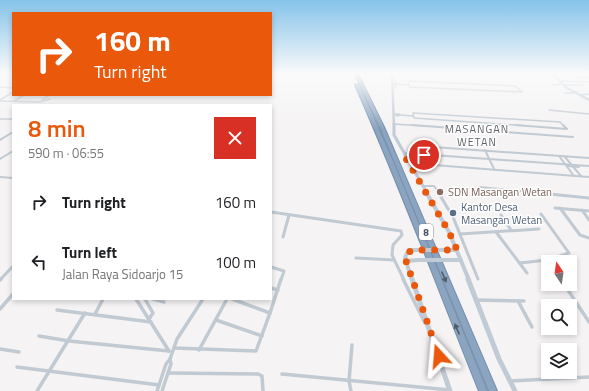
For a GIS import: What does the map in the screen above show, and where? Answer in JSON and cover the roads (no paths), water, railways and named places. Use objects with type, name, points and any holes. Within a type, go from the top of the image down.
[{"type":"highway","name":"8","points":[[362,92],[396,173],[450,312],[483,391]]},
{"type":"highway","name":"8","points":[[363,92],[382,128],[493,391]]},
{"type":"street","points":[[394,92],[394,135],[449,232],[499,359],[515,391]]},
{"type":"street","points":[[0,101],[12,93]]},
{"type":"street","points":[[565,93],[574,93],[589,100]]},
{"type":"street","points":[[578,95],[589,94]]},
{"type":"street","points":[[14,102],[23,96]]},
{"type":"street","points":[[40,102],[48,96]]},
{"type":"street","points":[[0,101],[40,102],[50,99]]},
{"type":"street","points":[[549,110],[589,114]]},
{"type":"street","points":[[394,114],[398,116],[413,116],[414,118],[424,119],[567,129],[562,123],[414,113],[413,116]]},
{"type":"street","points":[[477,117],[480,123]]},
{"type":"street","points":[[0,119],[12,118]]},
{"type":"street","points":[[533,121],[538,127]]},
{"type":"street","points":[[393,124],[573,137]]},
{"type":"street","points":[[0,140],[12,134]]},
{"type":"street","points":[[589,158],[420,145],[424,154],[434,165],[589,177]]},
{"type":"street","points":[[485,150],[494,170]]},
{"type":"street","points":[[0,159],[12,152]]},
{"type":"street","points":[[404,154],[424,154],[589,167]]},
{"type":"street","points":[[558,155],[574,176]]},
{"type":"street","points":[[565,156],[581,176]]},
{"type":"street","points":[[0,177],[12,178]]},
{"type":"street","points":[[422,186],[434,186],[437,190],[460,234],[478,279]]},
{"type":"street","points":[[479,187],[589,198]]},
{"type":"street","points":[[556,208],[589,211]]},
{"type":"street","points":[[560,208],[580,235],[589,238]]},
{"type":"street","points":[[582,210],[589,220]]},
{"type":"street","points":[[272,212],[399,229],[402,233],[392,250],[394,260],[435,344]]},
{"type":"street","points":[[541,214],[568,251],[567,254],[564,255]]},
{"type":"street","points":[[283,237],[289,215]]},
{"type":"street","points":[[501,215],[512,230]]},
{"type":"street","points":[[460,234],[539,229]]},
{"type":"street","points":[[496,231],[527,273]]},
{"type":"street","points":[[282,374],[450,391],[405,260],[405,255],[413,250],[457,250]]},
{"type":"street","points":[[356,258],[394,260]]},
{"type":"street","points":[[405,260],[461,260]]},
{"type":"street","points":[[520,263],[541,262]]},
{"type":"street","points":[[0,280],[12,267]]},
{"type":"street","points":[[174,348],[254,351],[258,349],[284,270],[272,267]]},
{"type":"street","points":[[272,288],[278,290]]},
{"type":"street","points":[[569,291],[589,322]]},
{"type":"street","points":[[0,309],[12,297]]},
{"type":"street","points":[[95,314],[102,300]]},
{"type":"street","points":[[137,300],[170,355],[171,364],[162,391]]},
{"type":"street","points":[[146,300],[153,313],[150,321]]},
{"type":"street","points":[[157,300],[164,302]]},
{"type":"street","points":[[157,391],[166,364],[177,339],[202,300]]},
{"type":"street","points":[[199,350],[226,300]]},
{"type":"street","points":[[235,300],[270,313]]},
{"type":"street","points":[[476,300],[524,301]]},
{"type":"street","points":[[518,301],[532,327]]},
{"type":"street","points":[[57,310],[150,321]]},
{"type":"street","points":[[37,391],[85,313]]},
{"type":"street","points":[[215,320],[262,336]]},
{"type":"street","points":[[39,336],[170,355]]},
{"type":"street","points":[[351,391],[349,381],[352,345]]},
{"type":"street","points":[[0,350],[19,352]]},
{"type":"street","points":[[17,367],[159,385]]},
{"type":"street","points":[[168,373],[258,374],[262,376],[263,391]]},
{"type":"street","points":[[509,381],[589,377]]},
{"type":"place","name":"SDN Masangan Wetan","points":[[440,192]]},
{"type":"place","name":"Kantor Desa Masangan Wetan","points":[[453,213]]},
{"type":"district","name":"MASANGAN WETAN","points":[[477,135]]}]
